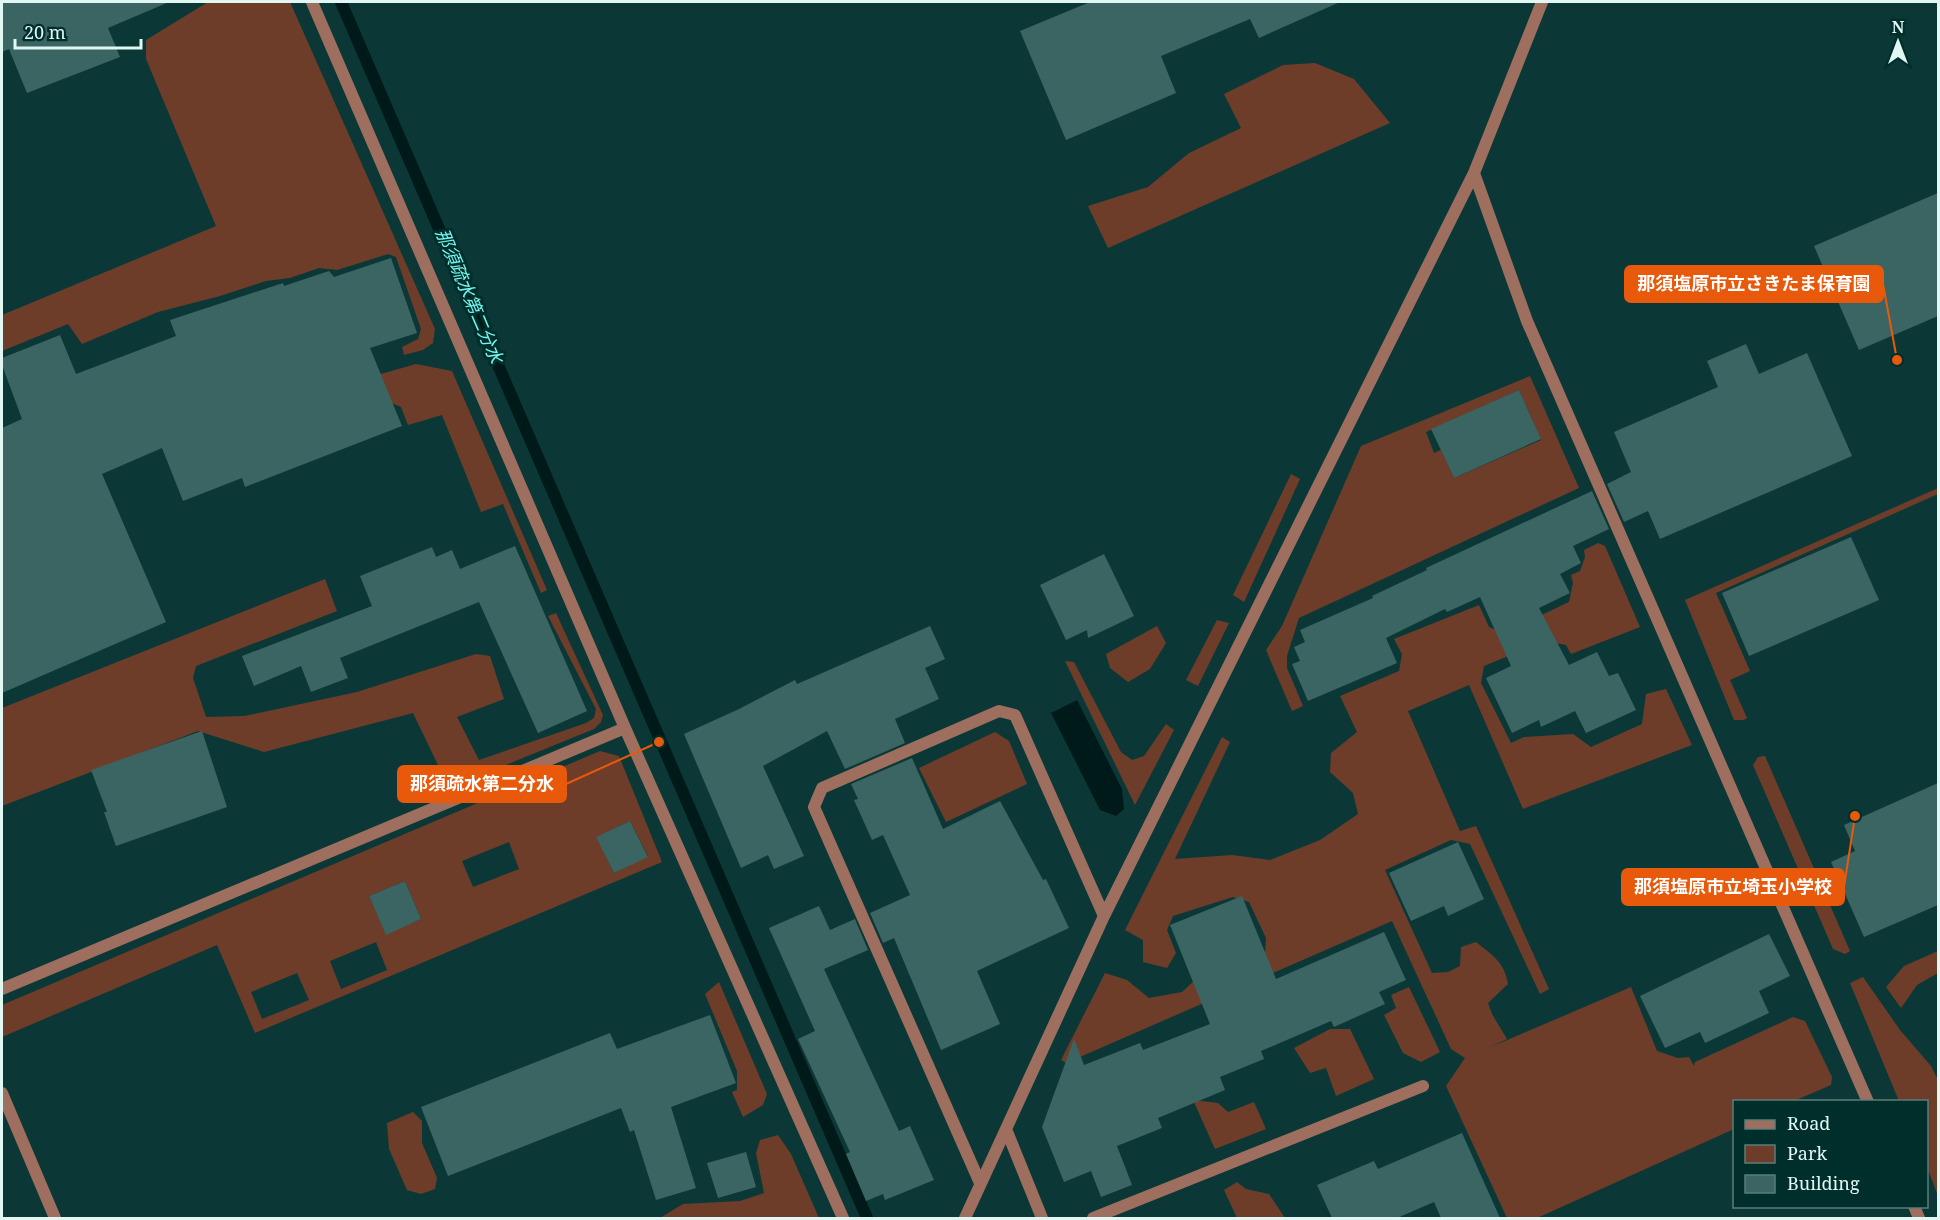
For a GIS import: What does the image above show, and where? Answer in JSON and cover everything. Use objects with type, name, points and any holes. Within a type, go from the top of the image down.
[{"type":"street","points":[[312,2],[625,728],[843,1218]]},
{"type":"street","points":[[965,1218],[1104,916],[1474,173],[1542,2]]},
{"type":"street","points":[[1474,173],[1527,321],[1868,1100]]},
{"type":"street","points":[[980,1182],[814,807],[822,788],[999,711],[1015,715],[1104,916]]},
{"type":"street","points":[[2,989],[625,728]]},
{"type":"street","points":[[1093,1218],[1423,1086]]},
{"type":"street","points":[[2,1094],[55,1218]]},
{"type":"street","points":[[1006,1129],[1042,1218]]},
{"type":"green space","points":[[208,2],[290,2],[435,329],[433,343],[423,350],[404,355],[402,347],[418,339],[421,329],[396,257],[388,254],[337,270],[319,268],[290,278],[266,281],[158,312],[82,344],[68,324],[2,351],[2,315],[216,226],[146,59],[146,40]]},
{"type":"green space","points":[[1315,63],[1354,79],[1390,123],[1108,248],[1088,206],[1148,187],[1189,153],[1241,128],[1224,94],[1283,65]]},
{"type":"green space","points":[[416,364],[452,371],[547,590],[541,593],[503,504],[481,512],[442,415],[408,425],[401,407],[387,401],[325,390]]},
{"type":"green space","points":[[1530,376],[1579,488],[1299,618],[1287,656],[1287,668],[1303,706],[1292,711],[1266,650],[1282,626],[1361,446]],"holes":[[[1519,390],[1541,440],[1454,478],[1441,450],[1434,453],[1426,432]]]},
{"type":"green space","points":[[1291,474],[1300,479],[1244,602],[1233,595]]},
{"type":"green space","points":[[1938,488],[1938,494],[1716,593],[1750,671],[1730,680],[1747,718],[1734,720],[1685,600]]},
{"type":"green space","points":[[1598,543],[1605,546],[1640,627],[1571,654],[1566,645],[1545,641],[1484,666],[1481,683],[1511,743],[1524,737],[1573,734],[1591,747],[1642,724],[1646,694],[1666,689],[1692,745],[1523,809],[1469,685],[1408,711],[1460,831],[1476,826],[1549,989],[1540,994],[1470,844],[1451,840],[1385,870],[1432,973],[1448,972],[1460,966],[1461,947],[1476,942],[1501,964],[1508,984],[1488,1003],[1507,1039],[1491,1047],[1631,987],[1657,1051],[1678,1058],[1689,1057],[1694,1066],[1695,1062],[1793,1017],[1805,1021],[1832,1077],[1831,1085],[1796,1100],[1733,1100],[1733,1129],[1537,1218],[1507,1218],[1446,1086],[1465,1058],[1451,1049],[1392,921],[1066,1063],[1061,1060],[1105,973],[1127,980],[1149,998],[1182,992],[1197,978],[1265,953],[1266,938],[1249,902],[1233,897],[1173,916],[1167,930],[1176,953],[1167,968],[1143,962],[1143,940],[1125,930],[1222,737],[1230,742],[1175,859],[1232,855],[1270,860],[1320,840],[1358,814],[1353,793],[1330,772],[1331,753],[1357,732],[1340,696],[1399,671],[1402,654],[1394,639],[1479,605],[1489,627],[1503,633],[1569,602],[1573,583],[1571,575],[1580,571],[1585,557],[1584,550]]},
{"type":"green space","points":[[325,579],[337,611],[196,666],[193,678],[206,717],[244,716],[357,692],[476,654],[490,656],[504,699],[457,717],[479,760],[586,723],[594,718],[596,709],[548,616],[556,613],[603,715],[601,722],[594,729],[449,788],[413,713],[264,752],[198,731],[2,806],[2,708]]},
{"type":"green space","points":[[1217,620],[1229,623],[1198,686],[1186,680]]},
{"type":"green space","points":[[1157,626],[1166,643],[1150,669],[1128,682],[1110,668],[1106,654]]},
{"type":"green space","points":[[1065,661],[1074,662],[1121,752],[1132,760],[1144,756],[1166,724],[1174,730],[1135,805]]},
{"type":"green space","points":[[995,732],[1009,741],[1027,784],[946,822],[919,768]]},
{"type":"green space","points":[[600,751],[619,756],[662,862],[255,1033],[217,945],[2,1037],[2,1005]],"holes":[[[630,821],[648,856],[614,873],[597,837]],[[509,842],[519,869],[473,887],[462,861]],[[405,881],[421,919],[386,934],[369,896]],[[376,942],[387,970],[341,989],[330,961]],[[297,973],[309,1000],[262,1019],[251,992]]]},
{"type":"green space","points":[[1765,756],[1850,951],[1845,954],[1833,949],[1753,765],[1758,757]]},
{"type":"green space","points":[[1938,951],[1938,973],[1917,985],[1901,1008],[1886,987],[1904,966]]},
{"type":"green space","points":[[1863,977],[1900,1030],[1931,1066],[1938,1080],[1938,1196],[1928,1170],[1928,1100],[1899,1100],[1850,983]]},
{"type":"green space","points":[[719,982],[767,1094],[763,1105],[743,1117],[732,1092],[737,1090],[737,1071],[705,994]]},
{"type":"green space","points":[[1409,987],[1440,1052],[1421,1062],[1403,1053],[1384,1015],[1396,1008],[1391,995]]},
{"type":"green space","points":[[1330,1029],[1350,1029],[1374,1079],[1336,1096],[1326,1068],[1310,1073],[1294,1048]]},
{"type":"green space","points":[[1193,1100],[1218,1103],[1228,1112],[1254,1102],[1266,1129],[1215,1149]]},
{"type":"green space","points":[[413,1112],[422,1121],[422,1143],[437,1178],[435,1189],[421,1194],[407,1190],[389,1149],[387,1123]]},
{"type":"green space","points":[[778,1135],[791,1154],[819,1218],[660,1218],[683,1204],[740,1201],[764,1193],[756,1153],[760,1140]]},
{"type":"green space","points":[[1237,1182],[1246,1189],[1269,1194],[1285,1218],[1237,1218],[1224,1190]]},
{"type":"water","points":[[1077,700],[1122,789],[1124,809],[1116,816],[1100,810],[1051,713]]},
{"type":"building","points":[[2,2],[169,2],[108,28],[120,57],[27,93],[9,49],[2,52]]},
{"type":"building","points":[[1090,2],[1340,2],[1259,38],[1250,19],[1161,56],[1176,93],[1066,140],[1020,31]]},
{"type":"building","points":[[1938,193],[1938,316],[1859,350],[1814,246]]},
{"type":"building","points":[[391,258],[417,333],[370,348],[402,426],[245,487],[242,478],[183,501],[162,448],[102,474],[166,622],[2,693],[2,428],[22,419],[2,365],[2,358],[60,335],[76,374],[176,336],[170,320],[283,283],[284,286],[329,271],[334,277]]},
{"type":"building","points":[[1746,344],[1759,374],[1807,353],[1852,456],[1660,539],[1648,511],[1624,522],[1607,484],[1631,472],[1614,432],[1718,387],[1707,361]]},
{"type":"building","points":[[1519,390],[1541,439],[1454,478],[1431,429]]},
{"type":"building","points":[[1592,491],[1609,529],[1573,546],[1581,563],[1560,574],[1570,593],[1539,608],[1569,665],[1597,652],[1609,676],[1618,673],[1636,710],[1586,733],[1575,711],[1541,727],[1539,720],[1512,733],[1486,678],[1511,666],[1480,597],[1447,612],[1445,609],[1386,638],[1397,663],[1308,701],[1292,664],[1300,661],[1294,647],[1305,642],[1300,630],[1373,598],[1372,596],[1427,570],[1426,568]]},
{"type":"building","points":[[1851,537],[1879,600],[1749,656],[1722,593]]},
{"type":"building","points":[[515,546],[587,711],[538,733],[479,602],[340,658],[348,678],[311,692],[301,666],[254,686],[242,656],[372,606],[360,576],[432,547],[436,557],[452,550],[460,569]]},
{"type":"building","points":[[1104,554],[1134,616],[1088,638],[1087,630],[1066,640],[1040,585]]},
{"type":"building","points":[[930,626],[945,659],[925,668],[939,699],[895,719],[905,743],[845,769],[827,731],[763,766],[804,856],[774,869],[768,855],[741,868],[684,734],[795,680],[797,684]]},
{"type":"building","points":[[202,731],[227,807],[116,846],[104,812],[107,812],[91,770]]},
{"type":"building","points":[[912,758],[943,829],[1000,801],[1043,880],[1046,879],[1069,928],[977,971],[1000,1024],[941,1050],[894,938],[883,943],[870,913],[910,895],[883,835],[872,840],[854,800],[858,799],[851,784]]},
{"type":"building","points":[[1938,783],[1938,905],[1864,937],[1831,862],[1855,851],[1844,825]]},
{"type":"building","points":[[630,821],[648,857],[614,873],[596,837]]},
{"type":"building","points":[[1458,842],[1484,899],[1448,916],[1444,906],[1411,921],[1389,873]]},
{"type":"building","points":[[405,881],[421,919],[386,935],[369,896]]},
{"type":"building","points":[[1242,896],[1276,979],[1384,932],[1406,980],[1379,992],[1385,1004],[1334,1027],[1331,1021],[1261,1051],[1264,1059],[1220,1077],[1225,1090],[1158,1118],[1162,1128],[1117,1146],[1132,1185],[1101,1197],[1091,1171],[1064,1182],[1042,1127],[1074,1039],[1084,1065],[1140,1043],[1143,1050],[1210,1024],[1170,925]]},
{"type":"building","points":[[819,906],[830,930],[855,919],[868,950],[824,969],[899,1131],[910,1126],[934,1180],[885,1200],[883,1194],[866,1201],[846,1154],[850,1152],[798,1039],[815,1031],[769,928]]},
{"type":"building","points":[[1769,934],[1790,976],[1759,991],[1769,1013],[1705,1043],[1700,1032],[1665,1048],[1640,996]]},
{"type":"building","points":[[710,1015],[736,1083],[671,1107],[696,1188],[656,1200],[634,1130],[630,1132],[621,1108],[448,1176],[421,1107],[610,1033],[617,1049]]},
{"type":"building","points":[[1462,1133],[1500,1218],[1441,1218],[1434,1202],[1397,1218],[1332,1218],[1317,1185],[1374,1161],[1378,1169]]},
{"type":"building","points":[[746,1152],[756,1187],[718,1198],[707,1163]]},
{"type":"waterway","name":"那須疏水第二分水","points":[[341,2],[867,1218]]},
{"type":"place","name":"那須塩原市立さきたま保育園","points":[[1897,360]]},
{"type":"place","name":"那須疏水第二分水","points":[[659,742]]},
{"type":"place","name":"那須塩原市立埼玉小学校","points":[[1855,816]]}]
